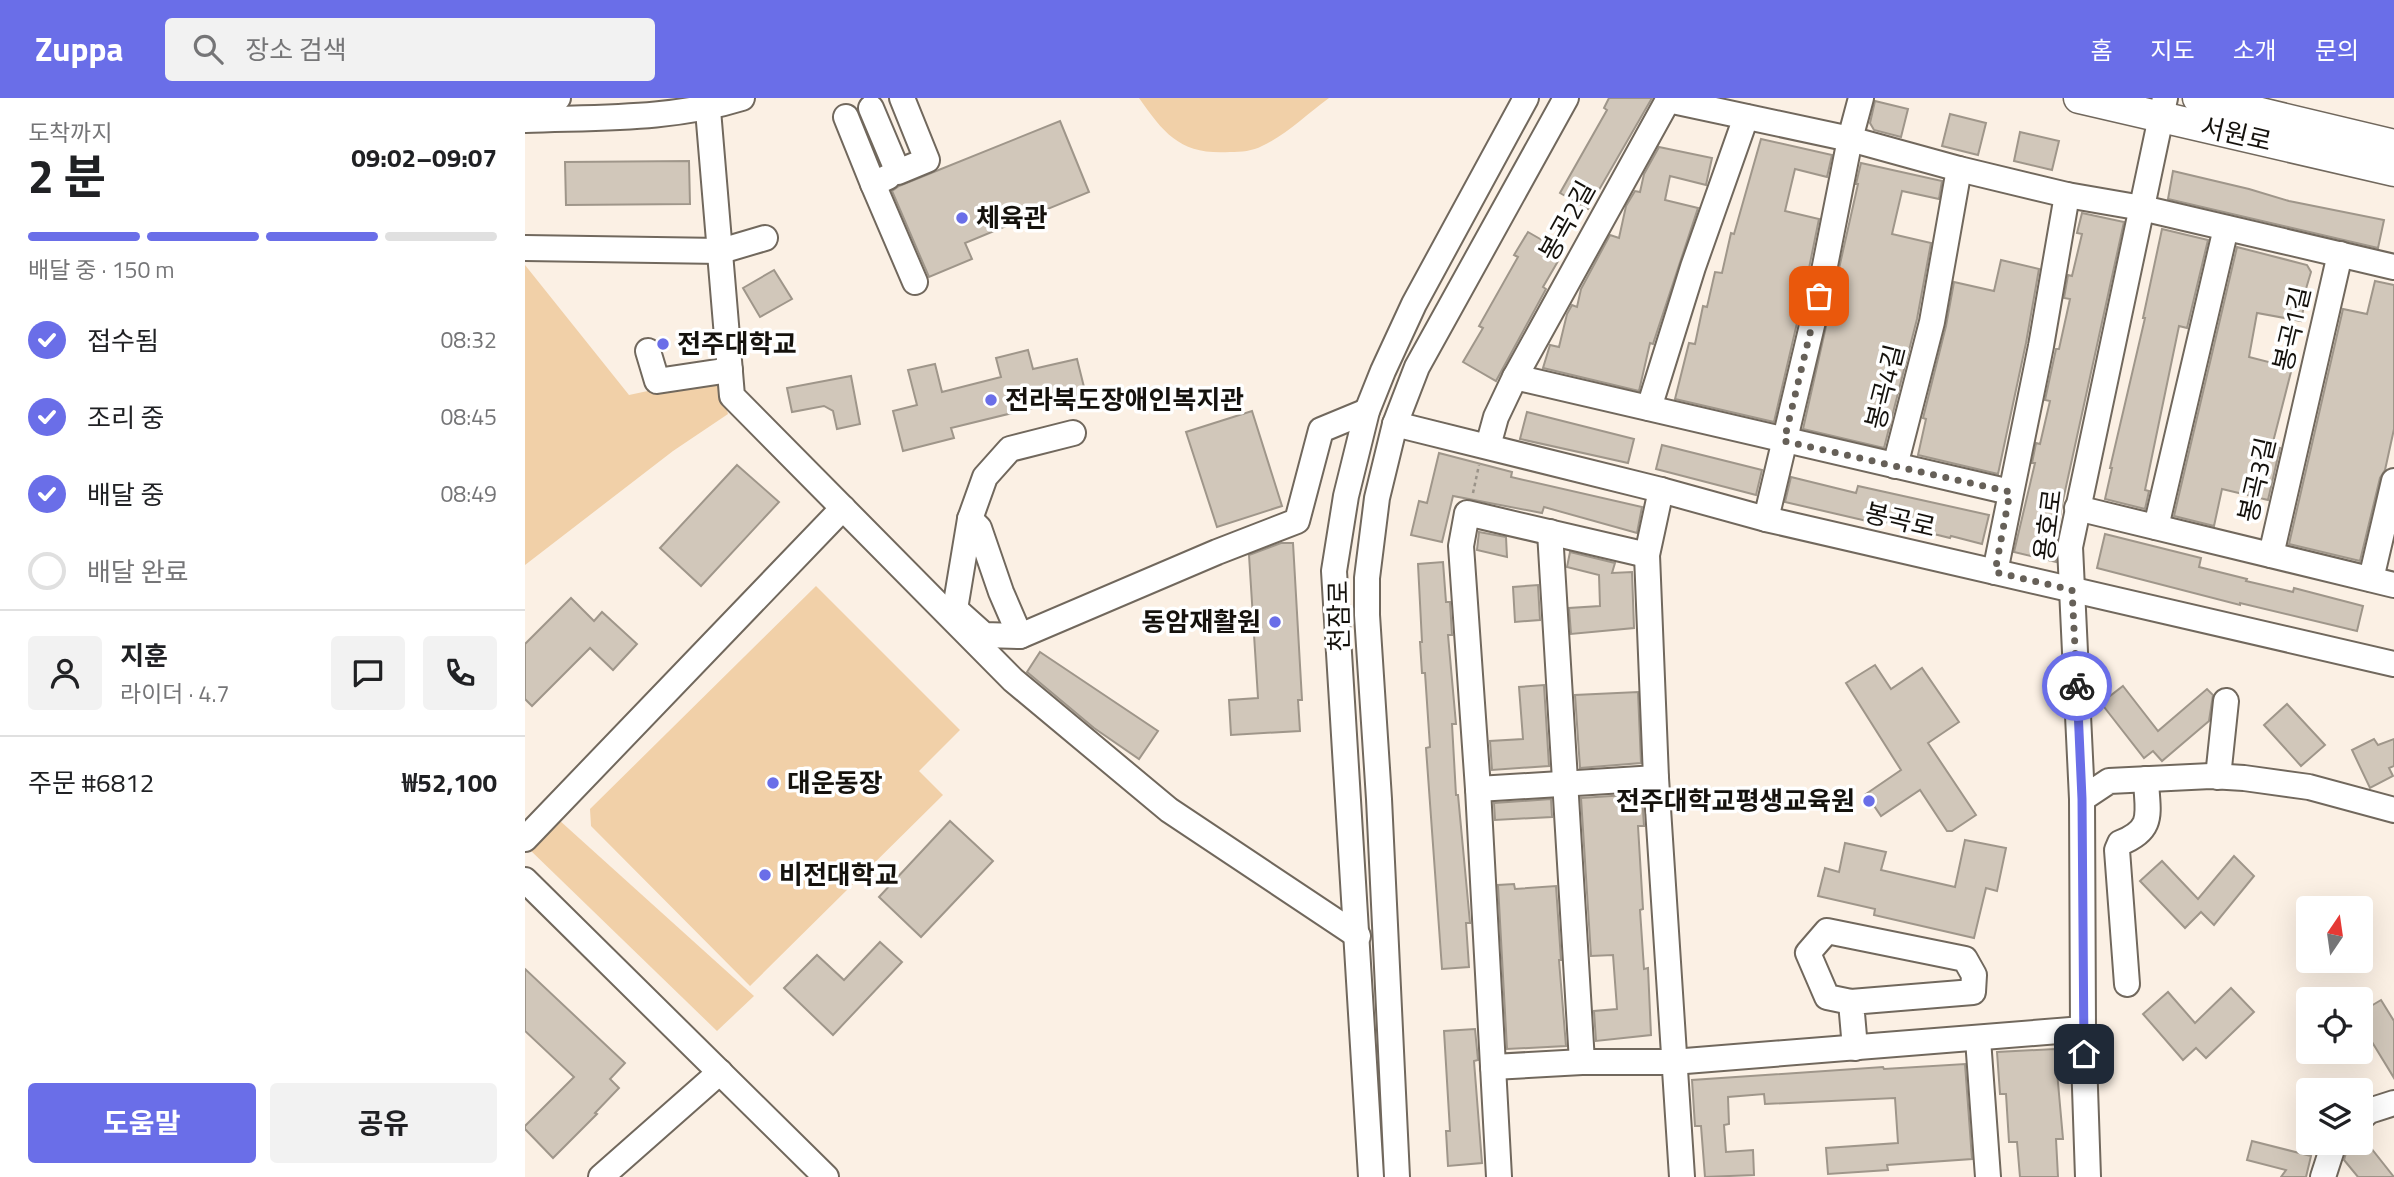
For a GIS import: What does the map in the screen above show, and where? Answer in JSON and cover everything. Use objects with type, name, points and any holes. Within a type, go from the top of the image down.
[{"type":"main road","name":"서원로","points":[[2079,98],[2163,108],[2394,170]]},
{"type":"main road","name":"서원로","points":[[2198,98],[2394,145]]},
{"type":"street","points":[[525,99],[558,98]]},
{"type":"street","points":[[525,120],[637,107],[707,104],[742,98]]},
{"type":"street","points":[[873,184],[927,160],[902,98]]},
{"type":"street","name":"천잠로","points":[[1371,1177],[1334,571],[1346,496],[1367,411],[1414,304],[1526,98]]},
{"type":"street","name":"천잠로","points":[[1397,1177],[1379,799],[1367,615],[1367,578],[1377,498],[1395,424],[1417,367],[1566,98]]},
{"type":"street","points":[[1766,519],[1819,296],[1850,139],[1861,98]]},
{"type":"street","name":"봉곡2길","points":[[1484,455],[1496,417],[1515,377],[1668,100],[1850,139],[2067,195],[2142,208]]},
{"type":"street","points":[[707,104],[732,396],[837,514],[957,617],[984,635],[1020,636],[1297,521],[1321,430],[1367,411]]},
{"type":"street","points":[[871,108],[898,172]]},
{"type":"street","name":"용호로","points":[[2088,1177],[2083,1029],[2082,799],[2070,547],[2163,108]]},
{"type":"street","points":[[846,117],[915,282]]},
{"type":"street","points":[[1649,408],[1693,267],[1746,117]]},
{"type":"street","name":"봉곡4길","points":[[1895,466],[1932,322],[1959,169]]},
{"type":"street","points":[[1995,572],[2041,346],[2067,195]]},
{"type":"street","points":[[2142,208],[2394,267]]},
{"type":"street","points":[[2156,527],[2226,228]]},
{"type":"street","points":[[525,248],[721,251],[765,238]]},
{"type":"street","name":"봉곡1길","points":[[2302,418],[2340,254]]},
{"type":"street","points":[[648,351],[657,380],[730,370]]},
{"type":"street","name":"봉곡4길","points":[[1515,377],[2010,492]]},
{"type":"street","name":"봉곡3길","points":[[2271,555],[2302,418]]},
{"type":"street","name":"봉곡로","points":[[1395,424],[1484,455],[1661,490],[1766,519],[2394,664]]},
{"type":"street","points":[[1073,433],[1010,449],[985,477],[970,519],[955,609],[957,617],[1013,680],[1169,810],[1358,936]]},
{"type":"street","name":"봉곡3길","points":[[2077,508],[2383,582],[2394,481]]},
{"type":"street","points":[[1661,490],[1647,555],[1656,778],[1682,1177]]},
{"type":"street","points":[[1499,1177],[1478,789],[1461,546],[1468,513],[1647,555]]},
{"type":"street","points":[[525,839],[837,514]]},
{"type":"street","points":[[970,519],[979,528],[1001,592],[1020,636]]},
{"type":"street","points":[[1550,532],[1582,1062]]},
{"type":"street","points":[[2218,777],[2226,701]]},
{"type":"street","points":[[2082,799],[2109,781],[2218,777],[2309,787],[2394,810]]},
{"type":"street","points":[[1478,789],[1656,778]]},
{"type":"street","points":[[2127,984],[2117,850],[2120,843],[2136,837],[2147,823],[2146,779]]},
{"type":"street","points":[[525,880],[825,1177]]},
{"type":"street","points":[[1826,931],[1965,959],[1974,975],[1973,992],[1851,1002],[1827,997],[1808,953],[1826,931]]},
{"type":"street","points":[[1851,1002],[1855,1048]]},
{"type":"street","points":[[1493,1067],[1582,1062],[1673,1062],[2083,1029]]},
{"type":"street","points":[[1978,1039],[1988,1177]]},
{"type":"street","points":[[601,1177],[720,1072]]},
{"type":"street","points":[[2373,1110],[2394,1103]]},
{"type":"street","points":[[2323,1177],[2330,1155]]},
{"type":"path","points":[[1468,513],[1484,455]]},
{"type":"shaded area","points":[[1139,98],[1329,98],[1288,130],[1258,148],[1213,152],[1199,150],[1176,140],[1157,122]]},
{"type":"shaded area","points":[[525,265],[629,395],[718,376],[728,414],[673,451],[525,565]]},
{"type":"shaded area","name":"대운동장","points":[[816,586],[960,730],[919,771],[943,795],[750,986],[591,826],[590,809]]},
{"type":"shaded area","points":[[559,820],[754,996],[717,1031],[528,848]]},
{"type":"building","points":[[1609,98],[1652,98],[1588,209],[1560,193],[1607,110],[1604,108]]},
{"type":"building","points":[[1875,101],[1908,109],[1901,137],[1874,130],[1870,123]]},
{"type":"building","points":[[1950,114],[1986,123],[1978,155],[1942,146]]},
{"type":"building","name":"체육관","points":[[1060,121],[1089,192],[965,243],[972,259],[929,277],[892,191]]},
{"type":"building","points":[[2020,132],[2059,141],[2052,170],[2014,161]]},
{"type":"building","points":[[1761,139],[1832,155],[1827,177],[1795,169],[1785,211],[1819,219],[1774,422],[1675,399],[1689,343],[1695,344],[1703,306],[1707,307],[1715,272],[1722,273],[1731,233],[1734,234]]},
{"type":"building","points":[[1659,147],[1712,158],[1706,185],[1670,176],[1665,200],[1698,208],[1653,344],[1650,343],[1639,391],[1543,368],[1550,345],[1559,347],[1567,314],[1572,305],[1577,307],[1581,289],[1610,235],[1619,238],[1626,206],[1635,191],[1640,192],[1644,174]]},
{"type":"building","points":[[689,161],[690,204],[566,205],[565,162]]},
{"type":"building","points":[[1861,163],[1942,181],[1939,199],[1902,191],[1892,234],[1931,243],[1917,319],[1884,448],[1803,429]]},
{"type":"building","points":[[2173,171],[2289,201],[2384,220],[2378,248],[2168,199]]},
{"type":"building","points":[[2082,213],[2124,222],[2062,505],[2055,544],[2056,562],[2014,552],[2035,463],[2032,463],[2036,443],[2040,444],[2050,401],[2045,400],[2070,299],[2064,298],[2068,275],[2072,276],[2082,234],[2077,233]]},
{"type":"building","points":[[2162,229],[2208,240],[2187,328],[2179,326],[2145,490],[2149,491],[2145,509],[2105,499]]},
{"type":"building","points":[[1528,232],[1561,251],[1561,256],[1496,381],[1463,362],[1483,328],[1479,326],[1518,257],[1514,255]]},
{"type":"building","points":[[2237,247],[2307,265],[2311,272],[2303,299],[2301,321],[2257,313],[2249,357],[2292,368],[2272,446],[2280,448],[2268,500],[2222,489],[2214,526],[2174,516]]},
{"type":"building","points":[[2001,260],[2039,269],[1998,474],[1918,455],[1926,419],[1923,418],[1954,282],[1994,291]]},
{"type":"building","points":[[774,270],[792,299],[760,317],[743,288]]},
{"type":"building","points":[[2375,281],[2394,285],[2394,429],[2360,561],[2289,544],[2343,309],[2367,314]]},
{"type":"building","name":"전라북도장애인복지관","points":[[1028,350],[1033,369],[1077,359],[1086,395],[951,428],[954,438],[903,451],[893,411],[917,405],[908,370],[935,364],[942,392],[1001,377],[996,358]]},
{"type":"building","points":[[851,376],[860,424],[837,429],[833,411],[824,406],[792,412],[787,388]]},
{"type":"building","points":[[1252,411],[1282,506],[1217,527],[1186,432]]},
{"type":"building","points":[[1527,412],[1634,439],[1628,463],[1520,439]]},
{"type":"building","points":[[1662,445],[1762,470],[1756,495],[1656,469]]},
{"type":"building","points":[[1439,453],[1512,472],[1511,477],[1642,507],[1637,533],[1544,507],[1542,513],[1453,496],[1442,542],[1411,535],[1419,501],[1427,503]]},
{"type":"building","points":[[737,465],[779,502],[701,586],[660,548]]},
{"type":"building","points":[[1791,477],[1856,493],[1858,486],[1989,515],[1982,544],[1785,502]]},
{"type":"building","points":[[1479,532],[1506,537],[1507,557],[1477,550]]},
{"type":"building","points":[[2105,534],[2201,558],[2199,567],[2247,579],[2246,581],[2293,592],[2294,588],[2363,606],[2357,631],[2240,605],[2097,568]]},
{"type":"building","name":"동암재활원","points":[[1281,543],[1293,543],[1302,700],[1298,700],[1300,731],[1231,735],[1229,700],[1258,698],[1249,555]]},
{"type":"building","points":[[1570,552],[1615,563],[1612,573],[1632,572],[1634,628],[1571,634],[1569,608],[1600,606],[1599,575],[1567,567]]},
{"type":"building","points":[[1443,562],[1452,635],[1448,635],[1456,724],[1452,724],[1456,795],[1470,923],[1466,923],[1469,967],[1442,969],[1426,748],[1430,747],[1425,673],[1422,673],[1418,564]]},
{"type":"building","points":[[1538,585],[1540,620],[1515,622],[1513,587]]},
{"type":"building","points":[[571,598],[594,621],[602,612],[637,644],[613,670],[590,648],[532,706],[525,699],[525,644]]},
{"type":"building","points":[[1040,652],[1158,731],[1139,759],[1094,728],[1027,672]]},
{"type":"building","points":[[1875,665],[1891,689],[1922,668],[1959,722],[1928,743],[1976,815],[1952,831],[1947,831],[1920,790],[1881,816],[1866,794],[1901,770],[1846,683]]},
{"type":"building","points":[[1544,685],[1549,766],[1492,770],[1490,741],[1523,739],[1519,687]]},
{"type":"building","points":[[2123,686],[2158,731],[2207,689],[2213,695],[2209,721],[2162,761],[2153,751],[2144,758],[2101,703]]},
{"type":"building","points":[[1638,692],[1641,763],[1580,768],[1575,695]]},
{"type":"building","points":[[2287,704],[2325,745],[2301,766],[2264,725]]},
{"type":"building","points":[[2374,739],[2378,745],[2394,739],[2394,766],[2389,768],[2393,776],[2370,788],[2352,750]]},
{"type":"building","points":[[1642,794],[1644,826],[1638,826],[1643,909],[1640,910],[1644,969],[1648,968],[1651,1035],[1596,1041],[1594,1011],[1617,1009],[1613,955],[1591,956],[1581,798]]},
{"type":"building","points":[[1551,799],[1552,817],[1495,820],[1494,803]]},
{"type":"building","points":[[950,821],[993,861],[921,937],[879,897]]},
{"type":"building","points":[[1965,840],[2006,848],[1997,891],[1986,888],[1974,938],[1874,915],[1875,909],[1818,896],[1825,868],[1839,872],[1845,843],[1886,852],[1881,870],[1955,887]]},
{"type":"building","points":[[2234,856],[2254,876],[2214,925],[2201,912],[2185,928],[2140,881],[2162,861],[2198,899]]},
{"type":"building","points":[[1514,884],[1515,889],[1556,886],[1566,1046],[1507,1049],[1498,885]]},
{"type":"building","points":[[880,942],[902,962],[833,1035],[784,988],[817,955],[844,980]]},
{"type":"building","points":[[525,969],[625,1063],[610,1079],[619,1088],[553,1158],[525,1126],[574,1077],[525,1031]]},
{"type":"building","points":[[2231,988],[2254,1012],[2206,1058],[2196,1048],[2183,1060],[2143,1014],[2168,992],[2195,1023]]},
{"type":"building","points":[[2381,1000],[2394,1021],[2394,1078],[2373,1044],[2373,1005]]},
{"type":"building","points":[[1475,1029],[1478,1060],[1474,1061],[1482,1163],[1448,1166],[1446,1131],[1450,1131],[1444,1031]]},
{"type":"building","points":[[2055,1049],[2063,1139],[2056,1139],[2058,1177],[2020,1177],[2017,1142],[2009,1142],[2006,1094],[2000,1094],[1997,1052]]},
{"type":"building","points":[[1965,1064],[1972,1159],[1887,1165],[1888,1170],[1828,1174],[1826,1148],[1898,1143],[1895,1098],[1765,1104],[1764,1094],[1728,1097],[1729,1124],[1724,1125],[1726,1152],[1753,1150],[1754,1175],[1705,1177],[1701,1126],[1695,1126],[1692,1080]]},
{"type":"building","points":[[2252,1141],[2296,1152],[2296,1155],[2311,1156],[2306,1177],[2281,1177],[2286,1170],[2247,1160]]},
{"type":"building","points":[[2373,1151],[2394,1177],[2358,1177],[2344,1160],[2345,1155],[2373,1155]]},
{"type":"way so far","points":[[1819,296],[1784,441],[2010,492],[1995,572],[2072,590],[2077,686]]},
{"type":"place","name":"체육관","points":[[962,218]]},
{"type":"place","name":"전주대학교","points":[[663,344]]},
{"type":"place","name":"전라북도장애인복지관","points":[[991,400]]},
{"type":"place","name":"동암재활원","points":[[1275,622]]},
{"type":"place","name":"대운동장","points":[[773,783]]},
{"type":"place","name":"전주대학교평생교육원","points":[[1869,801]]},
{"type":"place","name":"비전대학교","points":[[765,875]]},
{"type":"route","points":[[2077,686],[2082,799],[2084,1054]]}]
